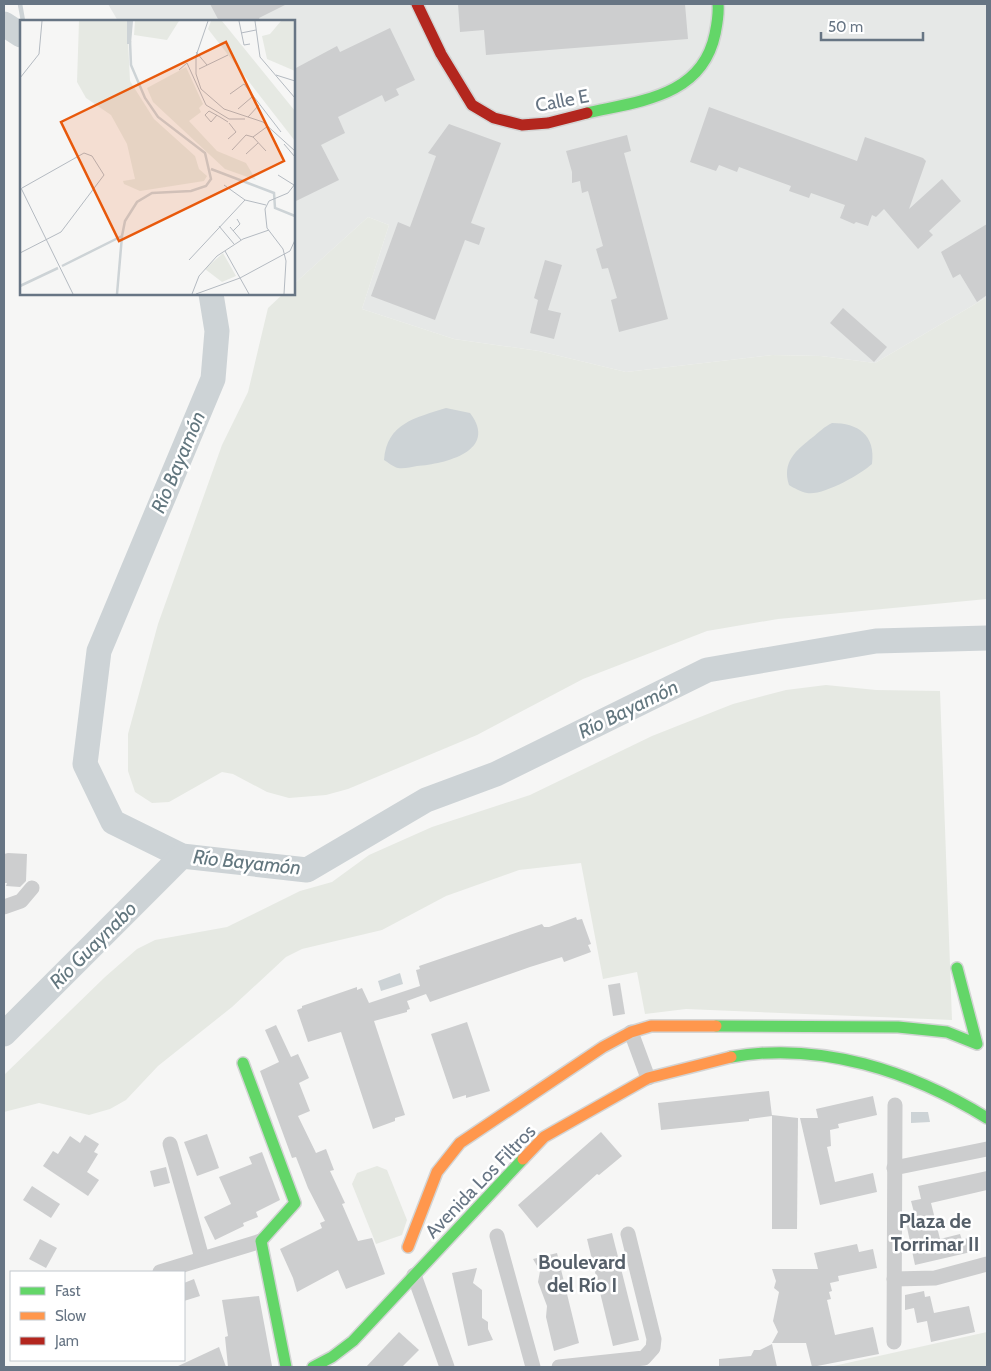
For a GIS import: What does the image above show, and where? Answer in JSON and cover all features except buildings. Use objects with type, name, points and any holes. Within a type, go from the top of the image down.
[{"type":"street","name":"Calle E","points":[[417,4],[441,54],[472,105],[494,118],[522,125],[548,123],[663,95],[691,78],[711,52],[719,14],[718,4]]},
{"type":"street","points":[[4,907],[21,901],[32,888]]},
{"type":"street","points":[[408,1247],[437,1172],[460,1143],[603,1047],[631,1032],[651,1026],[898,1027],[947,1032],[977,1044],[957,968]]},
{"type":"street","points":[[631,1032],[648,1078]]},
{"type":"street","name":"Avenida Los Filtros","points":[[313,1367],[332,1357],[353,1341],[544,1137],[648,1078],[734,1056],[758,1052],[798,1053],[845,1059],[897,1073],[966,1105],[987,1118]]},
{"type":"street","points":[[163,1271],[261,1241],[295,1203],[243,1063]]},
{"type":"street","points":[[894,1105],[894,1342]]},
{"type":"street","points":[[170,1144],[202,1258]]},
{"type":"street","points":[[894,1168],[987,1149]]},
{"type":"street","points":[[558,1367],[644,1358],[653,1348],[654,1340],[628,1234]]},
{"type":"street","points":[[497,1236],[534,1367]]},
{"type":"street","points":[[261,1241],[286,1367]]},
{"type":"street","points":[[894,1279],[935,1278],[987,1264]]},
{"type":"street","points":[[414,1275],[447,1367]]},
{"type":"shaded area","points":[[108,4],[987,4],[987,297],[875,363],[821,356],[772,355],[626,372],[539,351],[454,339],[362,309],[389,225],[368,217],[295,283],[295,20],[117,20]]},
{"type":"shaded area","points":[[368,217],[389,225],[362,309],[454,339],[539,351],[626,372],[772,355],[821,356],[875,363],[987,297],[987,599],[778,619],[707,631],[583,679],[477,735],[348,789],[326,795],[289,798],[267,792],[233,774],[222,772],[169,802],[152,803],[135,792],[128,771],[128,734],[158,624],[222,445],[248,392],[268,308],[282,295],[295,295],[295,283]]},
{"type":"shaded area","points":[[446,408],[470,413],[477,426],[478,437],[473,446],[465,453],[429,465],[405,468],[394,467],[384,460],[386,448],[391,438],[404,424]]},
{"type":"shaded area","points":[[832,423],[850,425],[857,428],[868,438],[871,445],[872,464],[851,478],[822,491],[807,493],[789,485],[787,470],[796,452]]},
{"type":"shaded area","points":[[826,685],[876,690],[940,691],[952,1020],[686,1009],[645,1014],[637,972],[603,979],[581,863],[519,870],[446,896],[382,930],[302,949],[286,957],[232,1007],[158,1066],[126,1100],[110,1109],[89,1115],[39,1103],[4,1112],[4,1075],[105,977],[137,949],[155,940],[227,927],[300,891],[332,882],[369,855],[432,827],[530,795],[652,736],[733,704],[786,690]]},
{"type":"shaded area","points":[[400,973],[403,984],[381,991],[378,981]]},
{"type":"shaded area","points":[[911,1112],[928,1112],[930,1122],[911,1123]]},
{"type":"shaded area","points":[[377,1166],[387,1170],[407,1220],[402,1235],[376,1244],[352,1184],[357,1173]]},
{"type":"shaded area","points":[[987,1332],[987,1367],[829,1367]]},
{"type":"waterway","points":[[20,4],[23,20]]},
{"type":"waterway","name":"Río Bayamón","points":[[4,24],[20,34]]},
{"type":"waterway","name":"Río Bayamón","points":[[211,295],[217,331],[213,379],[99,651],[85,764],[113,822],[182,856],[307,870],[426,800],[496,774],[707,670],[876,641],[987,638]]},
{"type":"waterway","name":"Río Guaynabo","points":[[4,1034],[182,856]]},
{"type":"traffic: fast","points":[[587,113],[647,99],[666,93],[682,84],[697,71],[708,55],[716,30],[718,4]]},
{"type":"traffic: fast","points":[[716,1026],[898,1027],[947,1032],[977,1044],[957,968]]},
{"type":"traffic: fast","points":[[731,1057],[764,1053],[798,1053],[864,1064],[927,1086],[987,1118]]},
{"type":"traffic: fast","points":[[243,1063],[295,1203],[261,1241],[286,1367]]},
{"type":"traffic: fast","points":[[313,1367],[332,1357],[353,1341],[523,1159]]},
{"type":"traffic: slow","points":[[408,1247],[437,1172],[460,1143],[603,1047],[631,1032],[651,1026],[716,1026]]},
{"type":"traffic: slow","points":[[523,1159],[544,1137],[648,1078],[731,1057]]},
{"type":"traffic: jam","points":[[417,4],[441,54],[472,105],[494,118],[522,125],[548,123],[587,113]]},
{"type":"district","name":"Plaza de Torrimar II","points":[[935,1232]]},
{"type":"district","name":"Boulevard del Río I","points":[[582,1274]]}]
